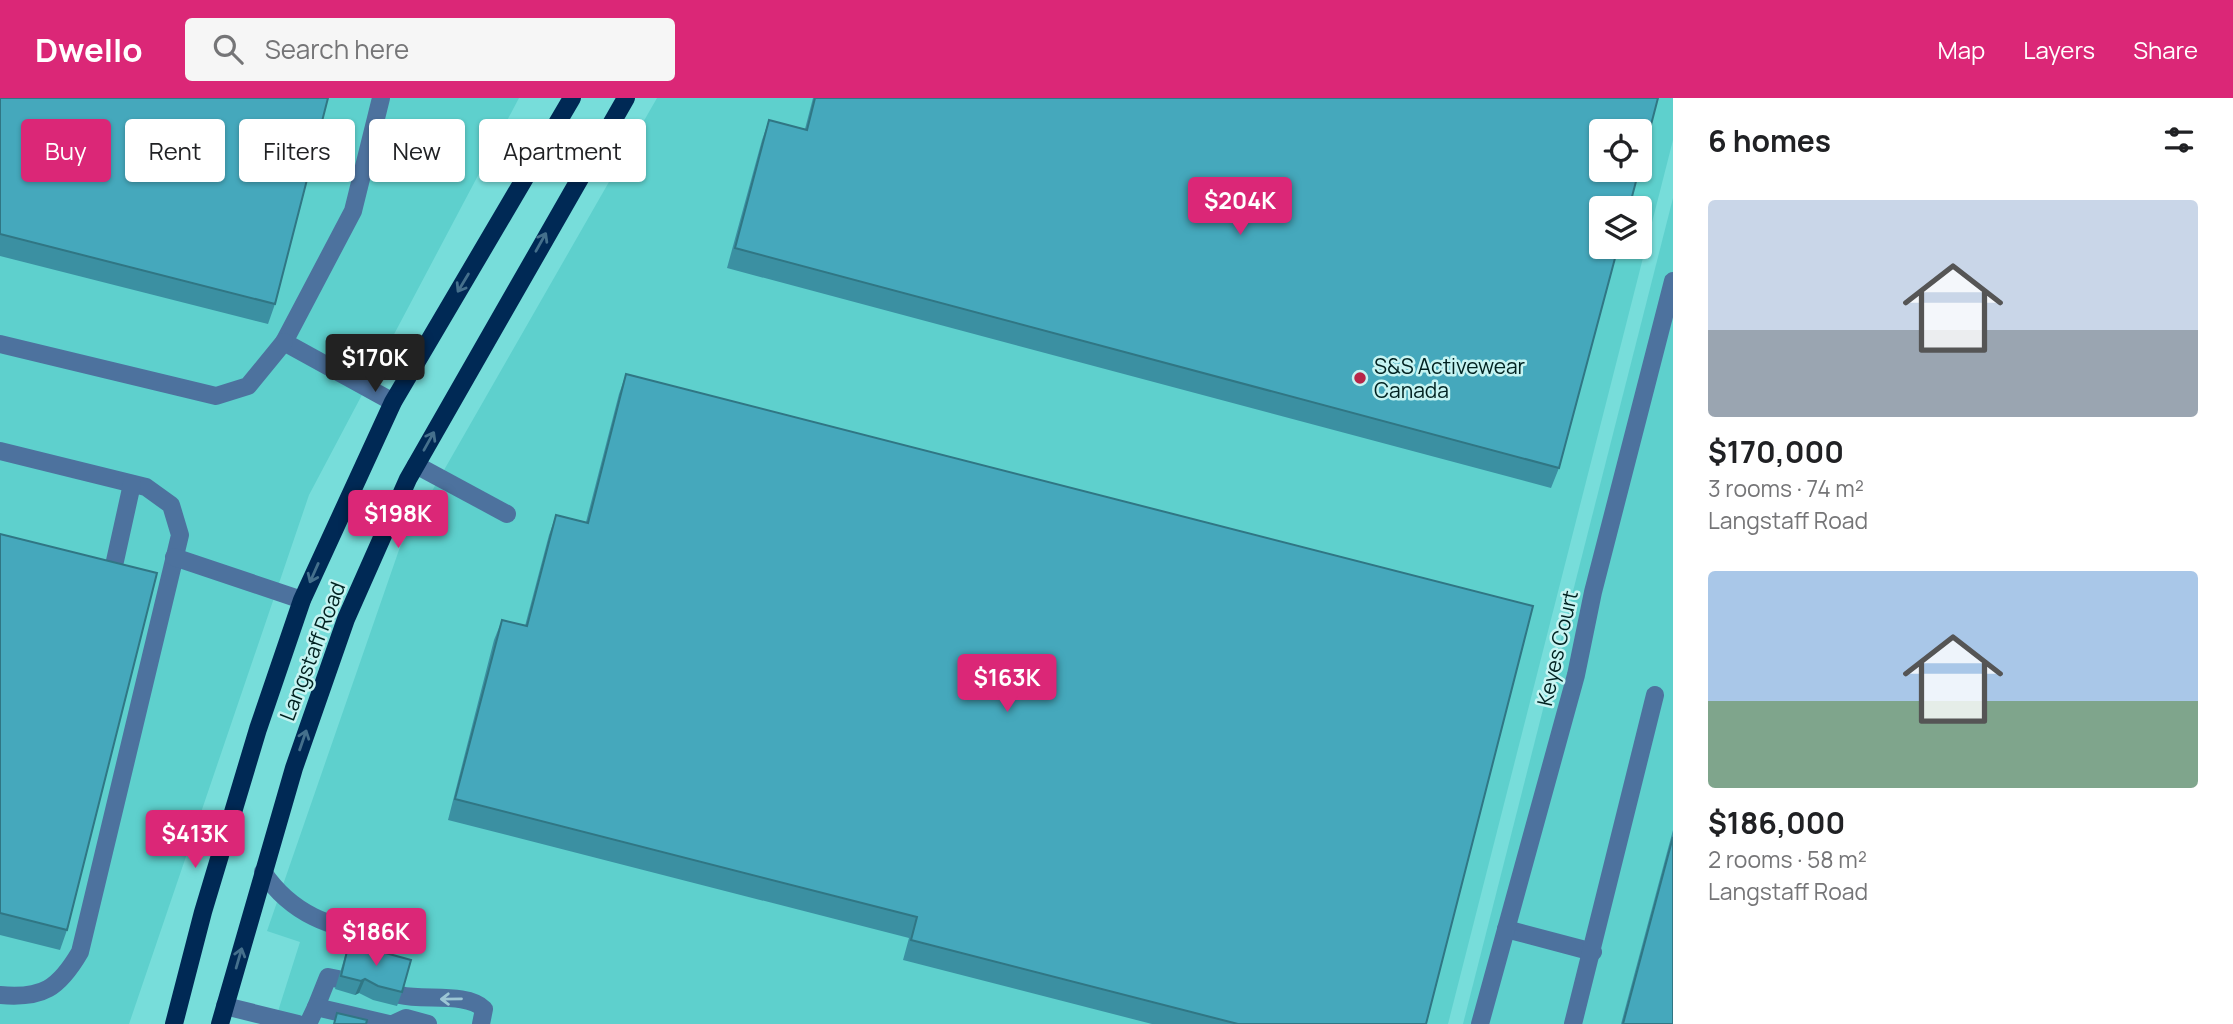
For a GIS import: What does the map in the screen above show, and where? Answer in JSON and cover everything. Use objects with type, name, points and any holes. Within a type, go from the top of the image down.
[{"type":"main road","name":"Langstaff Road","points":[[174,1024],[203,912],[258,729],[302,600],[393,402],[572,98]]},
{"type":"main road","name":"Langstaff Road","points":[[220,1024],[294,768],[346,619],[416,465],[626,98]]},
{"type":"street","points":[[0,344],[216,396],[248,386],[284,342],[353,211],[381,98]]},
{"type":"street","name":"Keyes Court","points":[[1480,1024],[1576,674],[1593,592],[1673,281]]},
{"type":"street","points":[[284,342],[393,402]]},
{"type":"street","points":[[0,452],[146,488],[171,505],[180,535],[80,953],[64,978],[40,994],[0,995]]},
{"type":"street","points":[[416,465],[507,514]]},
{"type":"street","points":[[115,561],[132,484]]},
{"type":"street","points":[[174,557],[302,600]]},
{"type":"street","points":[[1573,1024],[1593,952],[1654,695]]},
{"type":"street","points":[[264,872],[286,901],[313,917],[379,936]]},
{"type":"street","points":[[1506,929],[1593,952]]},
{"type":"street","points":[[338,979],[328,977],[312,1016],[391,1024],[406,1018],[428,1024]]},
{"type":"street","points":[[400,995],[419,1000],[468,999],[484,1009],[481,1024]]},
{"type":"street","points":[[225,1006],[298,1024]]},
{"type":"shaded area","points":[[0,98],[519,98],[508,119],[479,119],[479,174],[309,495],[129,1024],[0,1024]]},
{"type":"shaded area","points":[[657,98],[1673,98],[1673,140],[1652,223],[1652,196],[1589,196],[1589,259],[1643,259],[1448,1024],[274,1024],[300,942],[267,931],[400,547],[609,182],[646,182],[645,119]]},
{"type":"shaded area","points":[[1673,198],[1673,1024],[1463,1024]]},
{"type":"building","points":[[0,98],[328,98],[323,119],[239,119],[239,182],[306,182],[275,304],[0,234]]},
{"type":"building","name":"S&S Activewear Canada","points":[[815,98],[1658,98],[1652,121],[1589,119],[1589,182],[1636,182],[1632,196],[1589,196],[1589,259],[1615,259],[1559,468],[735,248],[769,120],[807,130]]},
{"type":"building","points":[[626,374],[1533,606],[1426,1024],[1238,1024],[911,940],[917,917],[455,799],[502,620],[527,626],[556,515],[588,523]]},
{"type":"building","points":[[0,534],[157,573],[67,930],[0,913]]},
{"type":"building","points":[[1673,837],[1673,1024],[1623,1024]]},
{"type":"building","points":[[349,943],[411,960],[402,992],[378,986],[365,979],[361,981],[341,976]]},
{"type":"building","points":[[337,1013],[367,1020],[366,1024],[334,1024]]},
{"type":"place","name":"S&S Activewear Canada","points":[[1360,378]]}]
